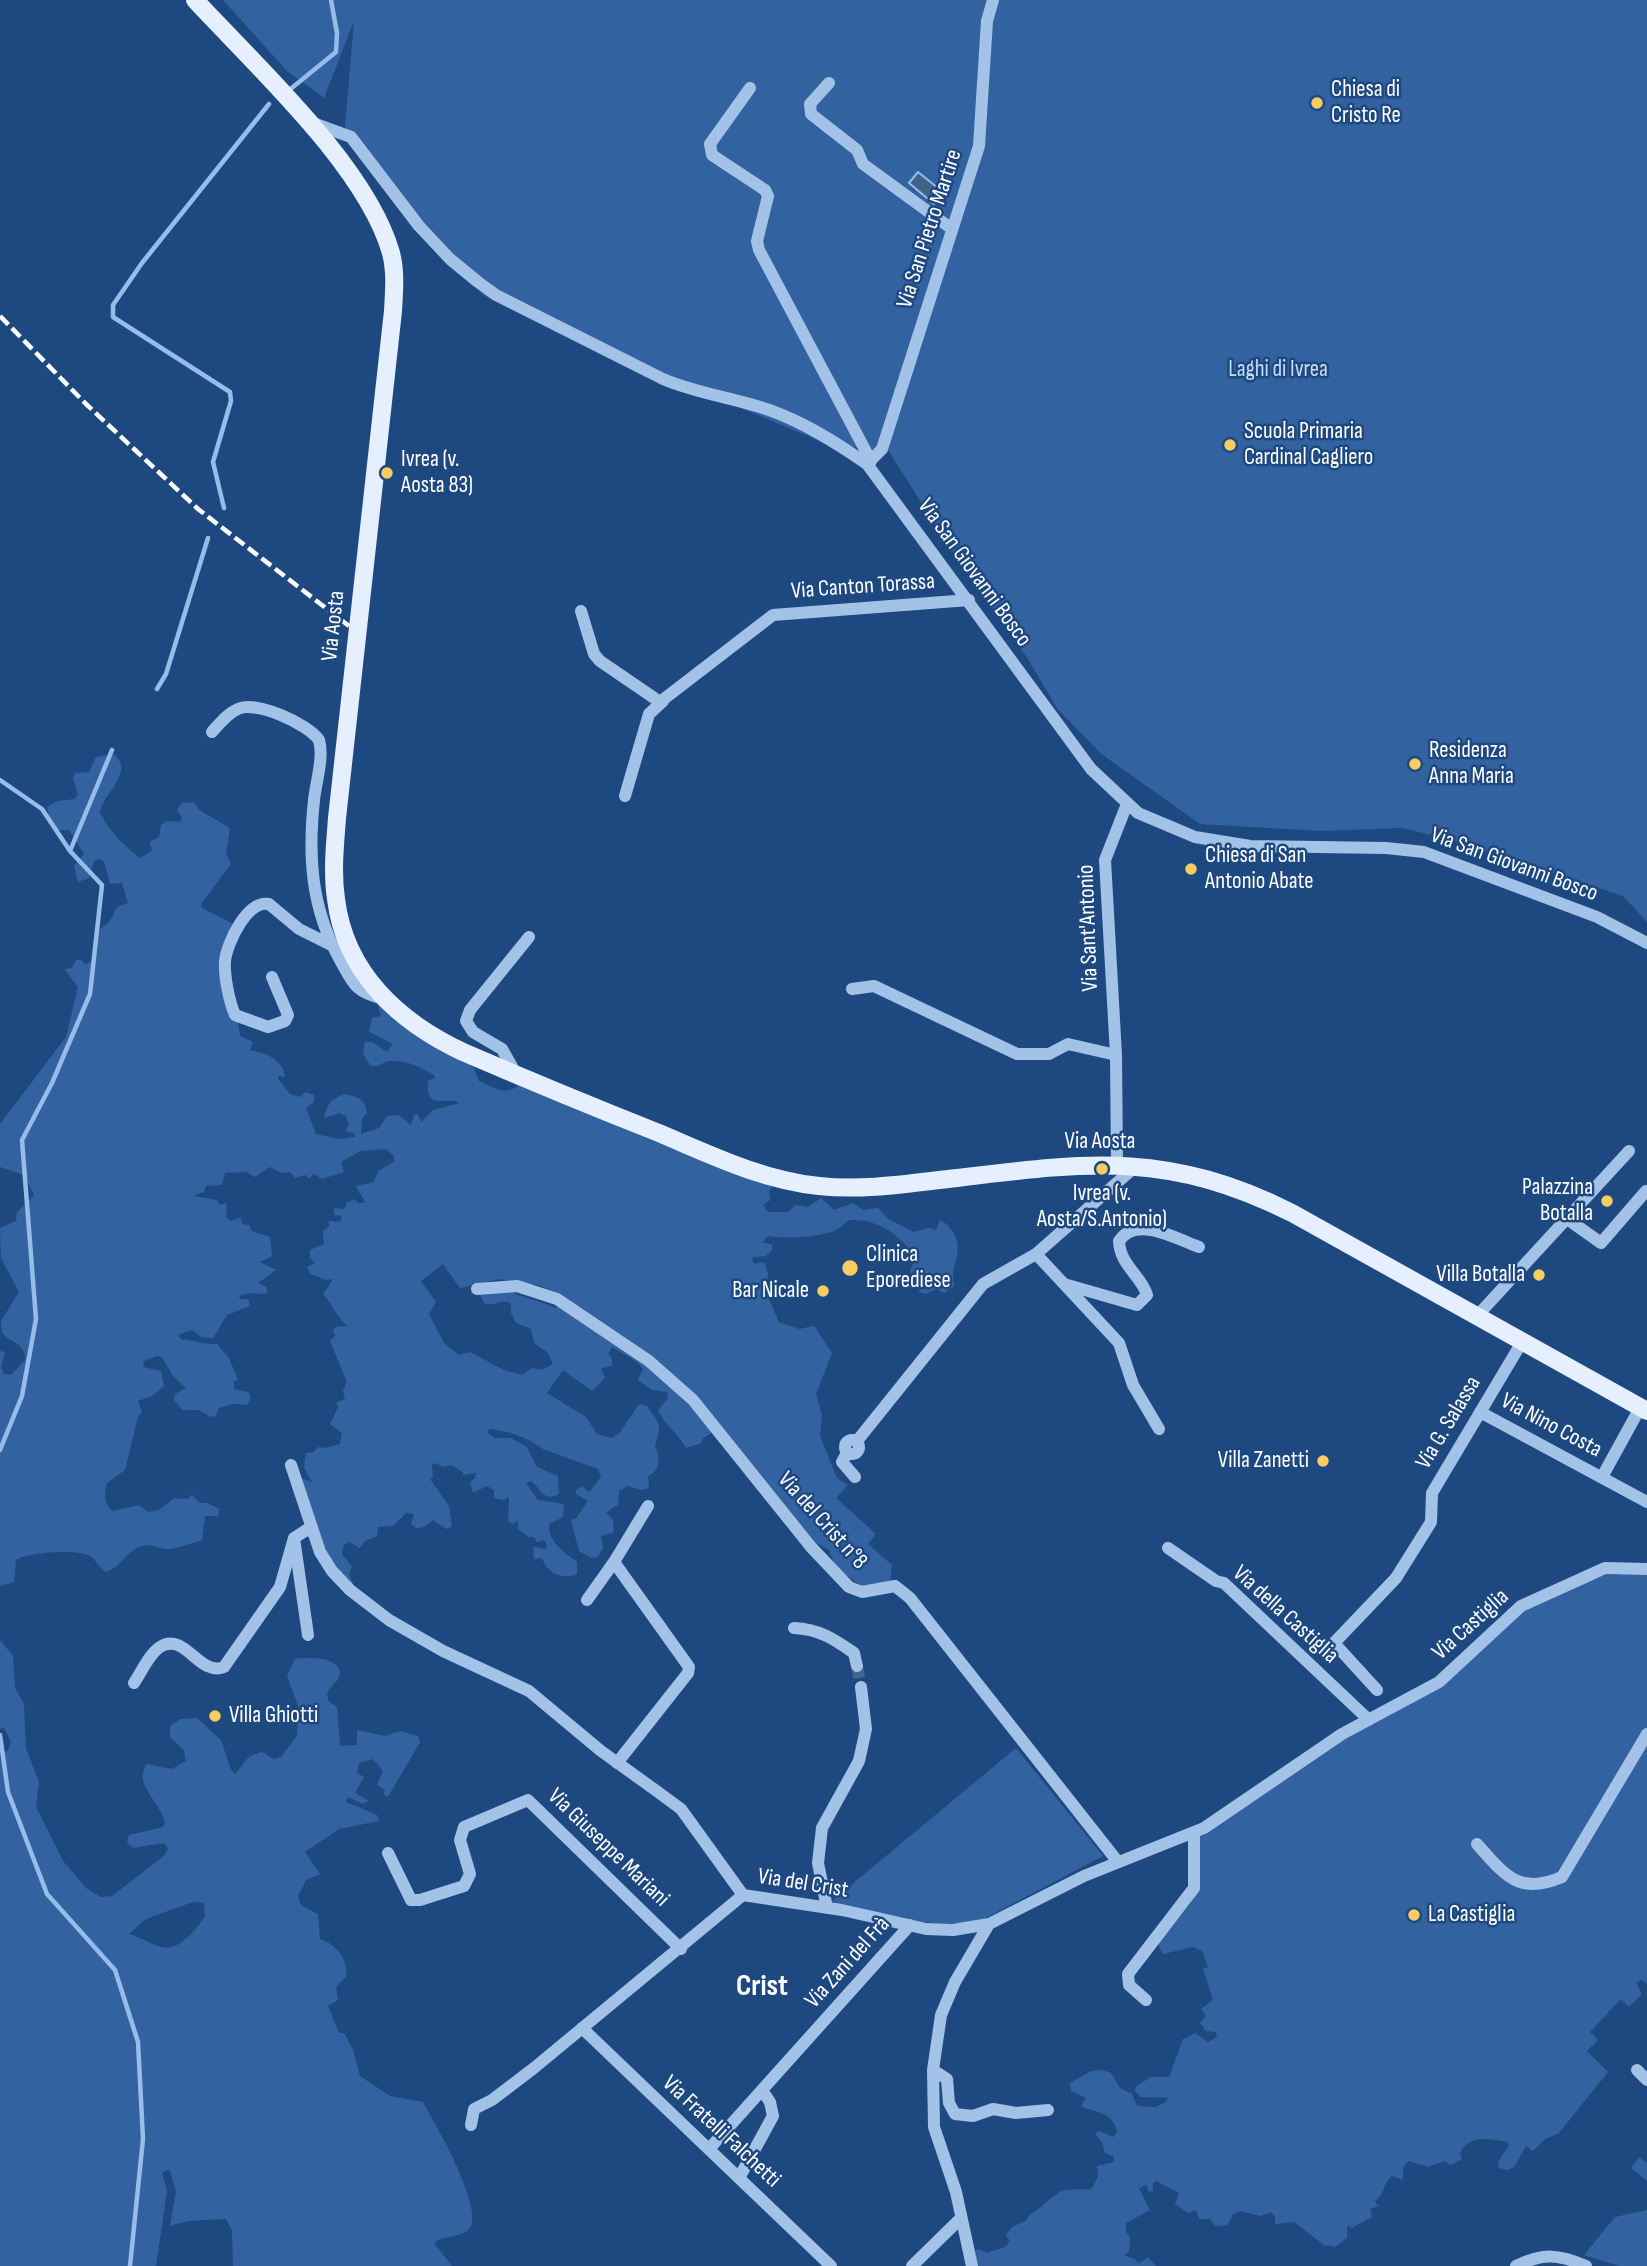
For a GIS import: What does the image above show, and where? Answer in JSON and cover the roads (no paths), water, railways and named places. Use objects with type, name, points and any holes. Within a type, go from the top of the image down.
[{"type":"main road","name":"Via Aosta","points":[[195,0],[306,121],[365,194],[385,234],[394,272],[334,872],[336,899],[344,934],[358,964],[384,999],[426,1034],[516,1074],[730,1163],[802,1184],[880,1186],[1052,1166],[1117,1163],[1182,1172],[1260,1197],[1644,1409]]},
{"type":"street","name":"Via San Pietro Martire","points":[[869,463],[882,449],[979,146],[985,42],[993,0]]},
{"type":"street","points":[[829,83],[810,104],[811,114],[857,150],[863,164],[953,229]]},
{"type":"street","points":[[750,88],[710,144],[710,150],[712,155],[765,190],[768,196],[757,242],[759,250],[869,463]]},
{"type":"street","name":"Via San Giovanni Bosco","points":[[306,121],[351,137],[419,226],[450,259],[496,295],[687,390],[772,411],[813,429],[869,463],[1091,769],[1138,813],[1168,826],[1219,841],[1285,848],[1386,848],[1424,852],[1597,917],[1647,943]]},
{"type":"street","name":"Via Canton Torassa","points":[[625,796],[649,714],[773,615],[969,600]]},
{"type":"street","points":[[581,611],[594,654],[600,661],[654,701],[663,701]]},
{"type":"street","points":[[212,732],[238,709],[251,706],[311,730],[319,740],[311,839],[312,880],[317,906],[332,946],[363,994],[384,999]]},
{"type":"street","name":"Via Sant'Antonio","points":[[1117,1163],[1115,1055],[1105,860],[1127,804]]},
{"type":"street","points":[[272,977],[288,1015],[285,1021],[268,1027],[235,1015],[226,958],[248,912],[257,905],[269,904],[299,929],[332,946]]},
{"type":"street","points":[[516,1074],[502,1049],[473,1032],[466,1021],[470,1010],[529,937]]},
{"type":"street","points":[[852,989],[874,986],[1017,1054],[1049,1054],[1068,1044]]},
{"type":"street","points":[[1048,1039],[1115,1055]]},
{"type":"street","points":[[1477,1316],[1629,1151]]},
{"type":"street","points":[[855,1477],[842,1462],[847,1452],[858,1452],[857,1441],[983,1284],[1036,1254],[1136,1165]]},
{"type":"street","points":[[1566,1218],[1601,1243],[1646,1191]]},
{"type":"street","points":[[1063,1284],[1137,1304],[1147,1295],[1145,1286],[1134,1278],[1121,1252],[1119,1241],[1122,1236],[1130,1231],[1148,1229],[1199,1247]]},
{"type":"street","points":[[1036,1254],[1119,1343],[1128,1362],[1133,1385],[1159,1430]]},
{"type":"street","name":"Via del Crist n°8","points":[[477,1289],[517,1286],[557,1298],[649,1361],[684,1392],[811,1547],[849,1587],[862,1592],[895,1586],[910,1598],[1118,1862]]},
{"type":"street","name":"Via G. Salassa","points":[[1377,1690],[1334,1643],[1403,1567],[1431,1522],[1432,1493],[1522,1342]]},
{"type":"street","name":"Via Nino Costa","points":[[1602,1477],[1644,1409]]},
{"type":"street","name":"Via Nino Costa","points":[[1480,1412],[1647,1502]]},
{"type":"street","points":[[290,1465],[314,1534],[332,1570],[369,1607],[443,1651],[529,1691],[617,1763],[681,1810],[743,1895]]},
{"type":"street","points":[[587,1600],[648,1506]]},
{"type":"street","points":[[134,1683],[158,1648],[166,1645],[179,1645],[210,1667],[224,1667],[280,1587],[294,1538],[308,1529],[314,1534]]},
{"type":"street","points":[[294,1538],[308,1635]]},
{"type":"street","name":"Via della Castiglia","points":[[1168,1548],[1216,1581],[1224,1583],[1369,1720]]},
{"type":"street","points":[[614,1562],[689,1667],[688,1673],[617,1763]]},
{"type":"street","name":"Via Castiglia","points":[[1369,1720],[1439,1682],[1521,1606],[1605,1568],[1647,1569]]},
{"type":"street","points":[[794,1628],[812,1629],[830,1637],[854,1653],[857,1666]]},
{"type":"street","points":[[827,1908],[818,1863],[822,1828],[859,1761],[866,1729],[861,1687]]},
{"type":"street","name":"Via del Crist","points":[[471,2124],[474,2109],[492,2100],[681,1949],[743,1895],[827,1908],[910,1926],[953,1930],[989,1924],[1084,1876],[1194,1832],[1369,1720]]},
{"type":"street","points":[[1477,1844],[1508,1878],[1534,1885],[1562,1877],[1647,1734]]},
{"type":"street","name":"Via Giuseppe Mariani","points":[[388,1853],[411,1900],[464,1886],[470,1874],[460,1840],[464,1827],[528,1800],[681,1949]]},
{"type":"street","points":[[1146,2000],[1129,1985],[1128,1974],[1194,1888],[1194,1832]]},
{"type":"street","points":[[972,2266],[934,2127],[933,2070],[941,2015],[955,1982],[989,1924]]},
{"type":"street","name":"Via Zani del Frà","points":[[709,2149],[910,1926]]},
{"type":"street","name":"Via Fratelli Falchetti","points":[[582,2028],[831,2266]]},
{"type":"street","points":[[933,2070],[947,2079],[951,2109],[962,2117],[993,2109],[1016,2113],[1048,2110]]},
{"type":"street","points":[[1636,2070],[1647,2080]]},
{"type":"street","points":[[740,2178],[773,2116],[771,2102],[762,2090]]},
{"type":"street","points":[[912,2266],[960,2216]]},
{"type":"street","points":[[1516,2266],[1548,2255],[1568,2258],[1586,2266]]},
{"type":"waterway","points":[[288,91],[336,52],[337,33],[331,0]]},
{"type":"waterway","points":[[224,508],[213,462],[231,401],[230,392],[113,317],[113,305],[142,263],[269,104]]},
{"type":"waterway","points":[[157,689],[166,674],[208,538]]},
{"type":"waterway","points":[[70,851],[112,750]]},
{"type":"waterway","points":[[0,780],[42,809],[70,851],[102,885],[90,994],[52,1083],[22,1140],[36,1319],[22,1396],[0,1450]]},
{"type":"waterway","points":[[0,1735],[8,1792],[47,1894],[115,1970],[138,2042],[143,2139],[130,2266]]},
{"type":"tunnel","points":[[857,1666],[861,1687]]},
{"type":"railway","points":[[0,316],[86,404],[198,509],[349,626]]},
{"type":"place","name":"Chiesa di Cristo Re","points":[[1317,103]]},
{"type":"place","name":"Scuola Primaria Cardinal Cagliero","points":[[1230,445]]},
{"type":"place","name":"Ivrea (v. Aosta 83)","points":[[387,473]]},
{"type":"place","name":"Residenza Anna Maria","points":[[1415,764]]},
{"type":"place","name":"Chiesa di San Antonio Abate","points":[[1191,869]]},
{"type":"place","name":"Ivrea (v. Aosta/S.Antonio)","points":[[1102,1169]]},
{"type":"place","name":"Palazzina Botalla","points":[[1607,1201]]},
{"type":"place","name":"Clinica Eporediese","points":[[850,1268]]},
{"type":"place","name":"Villa Botalla","points":[[1539,1275]]},
{"type":"place","name":"Bar Nicale","points":[[823,1291]]},
{"type":"place","name":"Villa Zanetti","points":[[1323,1461]]},
{"type":"place","name":"Villa Ghiotti","points":[[215,1716]]},
{"type":"place","name":"La Castiglia","points":[[1414,1915]]},
{"type":"district","name":"Crist","points":[[762,1987]]},
{"type":"park label","name":"Laghi di Ivrea","points":[[1278,370]]}]
